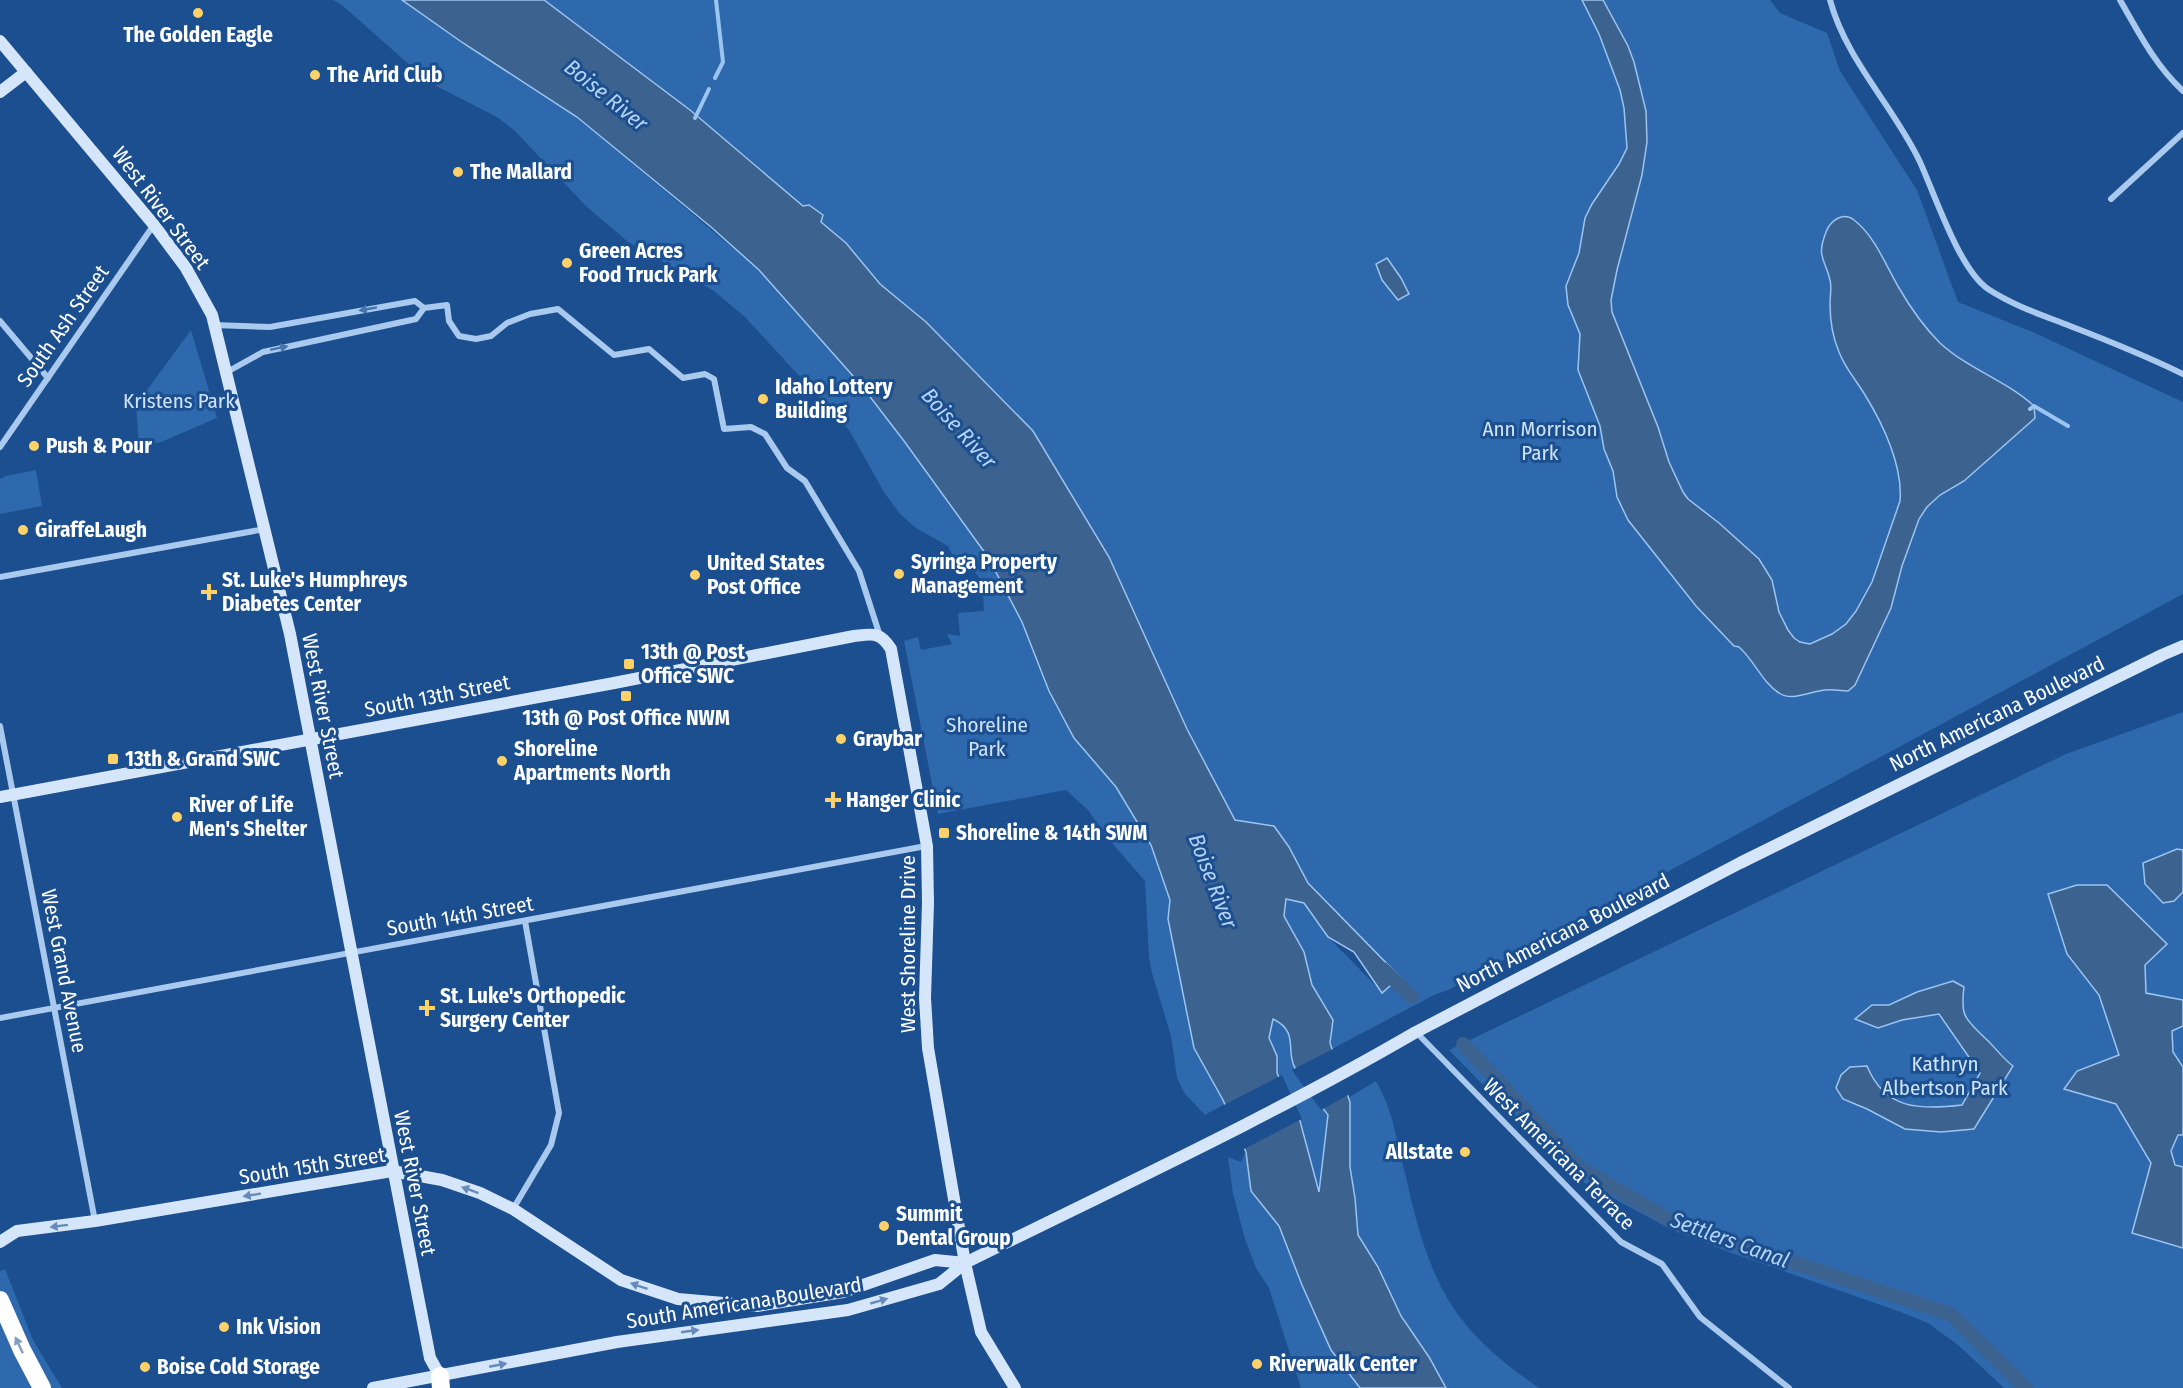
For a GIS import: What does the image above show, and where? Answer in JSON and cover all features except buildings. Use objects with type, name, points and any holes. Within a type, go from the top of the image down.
[{"type":"highway","points":[[0,1300],[42,1388]]},
{"type":"main road","name":"West River Street","points":[[0,41],[154,225],[186,268],[212,315],[290,634],[430,1358],[440,1382]]},
{"type":"main road","points":[[0,92],[26,72]]},
{"type":"main road","name":"South 13th Street","points":[[0,797],[854,636],[871,634],[880,636]]},
{"type":"main road","name":"West Shoreline Drive","points":[[880,636],[886,640],[891,649],[927,846],[925,998],[928,1048],[965,1263],[981,1332],[1016,1388]]},
{"type":"main road","name":"North Americana Boulevard","points":[[965,1263],[1213,1141],[1740,862],[2183,646]]},
{"type":"main road","name":"South 15th Street","points":[[0,1242],[17,1231],[95,1221],[393,1171],[442,1180],[480,1193],[513,1209],[621,1280],[678,1299],[757,1305],[820,1296]]},
{"type":"main road","name":"South Americana Boulevard","points":[[820,1296],[843,1292],[935,1260],[965,1263]]},
{"type":"main road","name":"South Americana Boulevard","points":[[373,1388],[440,1382],[617,1342],[848,1310],[939,1284],[965,1263]]},
{"type":"street","points":[[1830,0],[1835,19],[1851,48],[1918,159],[1957,246],[1971,271],[1985,287],[2016,305],[2145,355],[2183,374]]},
{"type":"street","points":[[2120,0],[2152,56],[2169,78],[2183,90]]},
{"type":"street","points":[[2111,199],[2183,133]]},
{"type":"street","name":"South Ash Street","points":[[0,447],[154,225]]},
{"type":"street","points":[[214,325],[270,327],[415,301],[424,308],[447,305],[449,321],[459,336],[476,339],[491,336],[507,323],[530,314],[558,309],[614,355],[649,350],[683,378],[705,374],[714,379],[724,429],[751,428],[765,434],[787,468],[805,481],[859,571],[880,636]]},
{"type":"street","points":[[226,372],[263,352],[416,319],[424,308]]},
{"type":"street","points":[[0,321],[48,378]]},
{"type":"street","points":[[0,577],[265,529]]},
{"type":"street","name":"West Grand Avenue","points":[[0,726],[95,1221]]},
{"type":"street","name":"South 14th Street","points":[[0,1018],[927,846]]},
{"type":"street","points":[[513,1209],[551,1145],[559,1113],[525,921]]},
{"type":"street","name":"West Americana Terrace","points":[[1416,1032],[1621,1242],[1662,1264],[1700,1317],[1789,1388]]},
{"type":"green space","name":"Shoreline Park","points":[[333,0],[402,0],[463,43],[577,117],[759,270],[861,385],[988,557],[1022,622],[1049,691],[1074,738],[1116,787],[1151,845],[1170,900],[1168,919],[1177,963],[1225,1104],[1205,1115],[1185,1094],[1177,1078],[1171,1036],[1149,957],[1145,881],[1105,835],[1088,810],[1066,790],[938,814],[904,641],[918,637],[921,650],[952,644],[947,634],[960,636],[958,613],[984,611],[982,588],[977,575],[966,566],[957,564],[948,546],[916,528],[900,514],[884,492],[849,430],[745,317],[714,291],[628,242],[586,206],[515,131],[497,117],[438,87],[421,75],[343,6]]},
{"type":"green space","name":"Ann Morrison Park","points":[[544,0],[1770,0],[1780,13],[1827,33],[1840,71],[1917,190],[1958,302],[2035,333],[2183,402],[2183,594],[1448,990],[1434,995],[1332,1049],[1330,1043],[1333,1020],[1312,985],[1304,952],[1284,916],[1286,899],[1304,903],[1328,937],[1382,992],[1400,977],[1308,883],[1289,847],[1274,826],[1235,820],[1187,729],[1109,557],[1033,431],[926,322],[880,284],[846,243],[821,222],[823,215],[809,205],[803,206],[690,110]]},
{"type":"green space","name":"Kristens Park","points":[[191,330],[217,418],[161,442],[139,446],[136,405]]},
{"type":"green space","points":[[36,470],[42,506],[0,514],[0,479]]},
{"type":"green space","name":"Kathryn Albertson Park","points":[[2183,712],[2183,1388],[2004,1388],[1958,1345],[1928,1323],[1726,1251],[1665,1226],[1585,1183],[1560,1164],[1449,1050],[2066,754]]},
{"type":"green space","points":[[1273,1019],[1286,1030],[1289,1036],[1292,1062],[1306,1086],[1328,1115],[1319,1194],[1300,1121],[1277,1073],[1277,1056],[1269,1038]]},
{"type":"green space","points":[[1376,1081],[1391,1116],[1420,1234],[1442,1289],[1463,1321],[1480,1340],[1509,1366],[1539,1388],[1446,1388],[1429,1357],[1401,1316],[1378,1267],[1358,1235],[1350,1167],[1348,1098]]},
{"type":"green space","points":[[1246,1152],[1251,1191],[1278,1226],[1302,1285],[1361,1388],[1301,1388],[1269,1288],[1256,1268],[1245,1239],[1233,1194],[1228,1157],[1241,1162]]},
{"type":"green space","points":[[5,1269],[33,1340],[62,1388],[0,1388],[0,1271]]},
{"type":"water","name":"Boise River","points":[[402,0],[544,0],[690,110],[803,206],[809,205],[823,215],[821,222],[846,243],[880,284],[926,322],[1033,431],[1109,557],[1187,729],[1235,820],[1274,826],[1289,847],[1308,883],[1400,977],[1382,993],[1354,952],[1328,937],[1304,903],[1286,899],[1284,916],[1304,952],[1312,985],[1333,1020],[1330,1043],[1350,1102],[1350,1167],[1358,1235],[1378,1267],[1401,1316],[1429,1357],[1446,1388],[1360,1388],[1331,1350],[1279,1226],[1251,1191],[1246,1152],[1223,1100],[1194,1048],[1168,919],[1170,900],[1151,845],[1116,787],[1074,738],[1049,691],[1022,622],[988,557],[904,441],[861,385],[759,270],[711,227],[577,117],[463,43]],"holes":[[[1273,1019],[1281,1024],[1289,1036],[1292,1062],[1295,1068],[1328,1115],[1319,1192],[1300,1121],[1277,1073],[1277,1056],[1269,1038]]]},
{"type":"water","points":[[1582,0],[1603,0],[1628,46],[1646,111],[1647,142],[1642,175],[1617,270],[1611,300],[1612,312],[1658,427],[1669,462],[1683,492],[1688,499],[1759,559],[1772,580],[1779,612],[1794,638],[1810,644],[1832,634],[1846,624],[1872,582],[1900,501],[1895,460],[1885,432],[1872,406],[1841,358],[1833,334],[1830,309],[1831,283],[1822,258],[1822,247],[1826,232],[1837,218],[1850,217],[1868,234],[1913,310],[1940,343],[1963,360],[2012,389],[2034,406],[2035,418],[1964,481],[1940,495],[1927,507],[1919,519],[1902,566],[1891,608],[1855,685],[1848,691],[1825,690],[1790,696],[1779,693],[1773,688],[1744,652],[1734,646],[1696,606],[1628,520],[1617,497],[1613,471],[1604,449],[1600,426],[1578,370],[1580,334],[1568,305],[1566,286],[1579,253],[1585,218],[1627,148],[1624,108],[1620,90],[1599,34]]},
{"type":"water","points":[[1387,258],[1409,294],[1398,300],[1382,280],[1376,264]]},
{"type":"water","points":[[2177,849],[2183,850],[2183,892],[2174,901],[2163,903],[2145,884],[2143,863]]},
{"type":"water","points":[[2077,885],[2107,885],[2167,944],[2145,965],[2146,993],[2183,1000],[2183,1026],[2172,1031],[2173,1052],[2183,1067],[2183,1135],[2178,1135],[2171,1151],[2175,1165],[2183,1167],[2183,1248],[2132,1233],[2151,1163],[2116,1104],[2064,1089],[2077,1071],[2119,1055],[2099,995],[2067,954],[2048,894]]},
{"type":"water","points":[[1953,981],[1964,987],[1964,1012],[1969,1022],[2013,1066],[1974,1129],[1941,1132],[1905,1129],[1843,1099],[1836,1088],[1841,1075],[1850,1067],[1867,1066],[1875,1081],[1884,1091],[1894,1099],[1906,1104],[1932,1107],[1962,1105],[1980,1073],[1939,1014],[1902,1020],[1878,1028],[1855,1019],[1872,1005],[1889,1005],[1917,992]]},
{"type":"pier","points":[[1335,1048],[1350,1094],[1321,1110],[1292,1070]]},
{"type":"pier","points":[[1282,1075],[1302,1119],[1242,1150],[1222,1106]]},
{"type":"waterway","points":[[715,78],[723,62],[716,0]]},
{"type":"waterway","points":[[695,118],[709,89]]},
{"type":"waterway","points":[[2030,409],[2034,406],[2068,426]]},
{"type":"waterway","name":"Settlers Canal","points":[[1383,969],[1412,997]]},
{"type":"waterway","name":"Settlers Canal","points":[[1463,1044],[1579,1167],[1678,1225],[1950,1314],[2026,1388]]},
{"type":"place","name":"The Golden Eagle","points":[[198,13]]},
{"type":"place","name":"The Arid Club","points":[[315,75]]},
{"type":"place","name":"The Mallard","points":[[458,172]]},
{"type":"place","name":"Green Acres Food Truck Park","points":[[567,263]]},
{"type":"place","name":"Idaho Lottery Building","points":[[763,399]]},
{"type":"place","name":"Push & Pour","points":[[34,446]]},
{"type":"place","name":"GiraffeLaugh","points":[[23,530]]},
{"type":"place","name":"Syringa Property Management","points":[[899,574]]},
{"type":"place","name":"United States Post Office","points":[[695,575]]},
{"type":"place","name":"St. Luke's Humphreys Diabetes Center","points":[[209,592]]},
{"type":"place","name":"13th @ Post Office SWC","points":[[629,664]]},
{"type":"place","name":"13th @ Post Office NWM","points":[[626,696]]},
{"type":"place","name":"Graybar","points":[[841,739]]},
{"type":"place","name":"13th & Grand SWC","points":[[113,759]]},
{"type":"place","name":"Shoreline Apartments North","points":[[502,761]]},
{"type":"place","name":"Hanger Clinic","points":[[833,800]]},
{"type":"place","name":"River of Life Men's Shelter","points":[[177,817]]},
{"type":"place","name":"Shoreline & 14th SWM","points":[[944,833]]},
{"type":"place","name":"St. Luke's Orthopedic Surgery Center","points":[[427,1008]]},
{"type":"place","name":"Allstate","points":[[1465,1152]]},
{"type":"place","name":"Summit Dental Group","points":[[884,1226]]},
{"type":"place","name":"Ink Vision","points":[[224,1327]]},
{"type":"place","name":"Riverwalk Center","points":[[1257,1364]]},
{"type":"place","name":"Boise Cold Storage","points":[[145,1367]]}]
